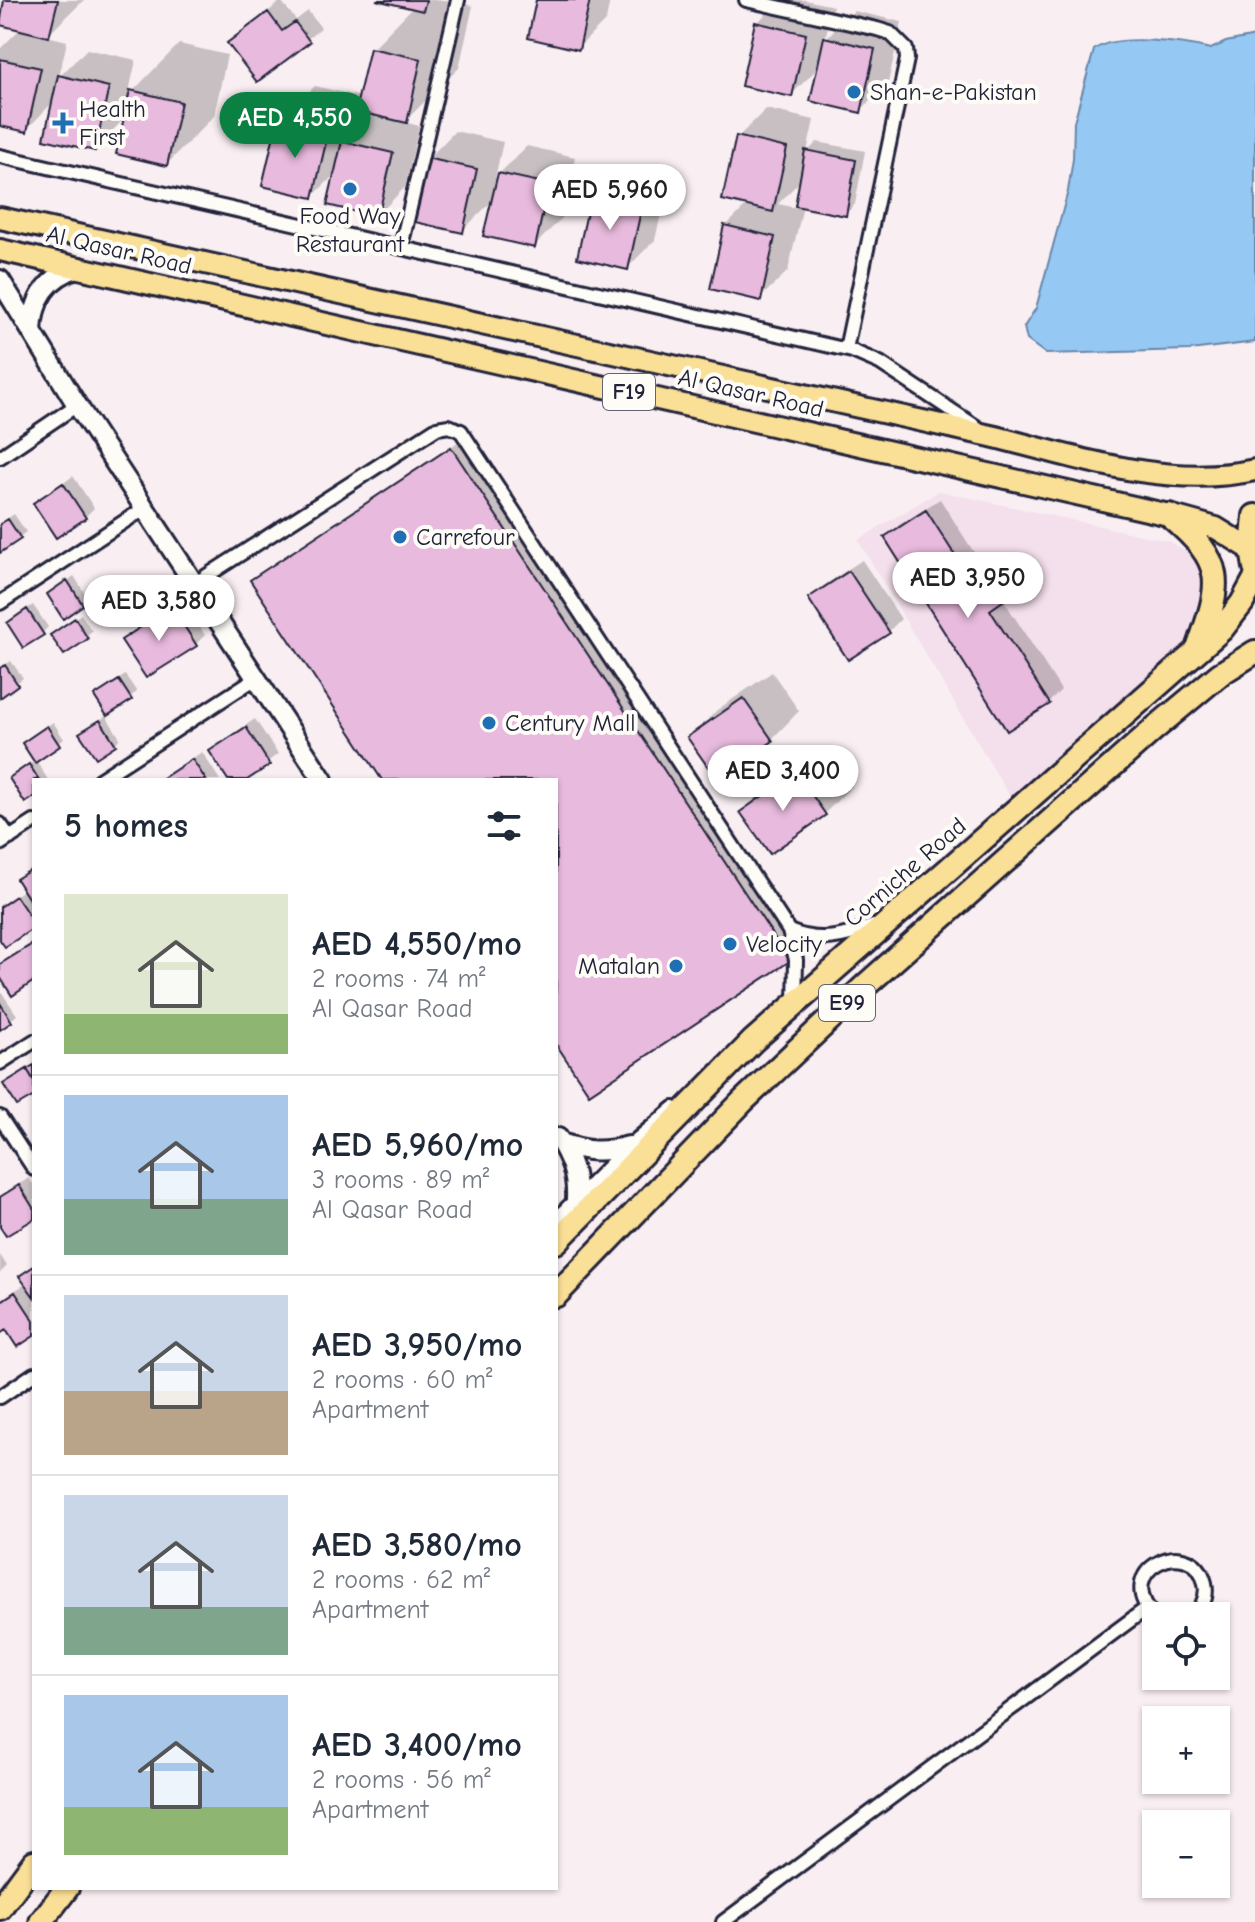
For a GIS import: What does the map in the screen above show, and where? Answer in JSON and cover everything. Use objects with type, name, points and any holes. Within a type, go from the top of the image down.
[{"type":"highway","points":[[1169,515],[1204,547],[1216,578],[1214,603],[1197,651]]},
{"type":"highway","points":[[1253,558],[1255,516]]},
{"type":"highway","name":"Corniche Road","points":[[558,1240],[753,1041],[1233,617],[1255,579]]},
{"type":"highway","name":"E99","points":[[558,1293],[743,1101],[866,985],[1154,729],[1220,674],[1255,652]]},
{"type":"highway","points":[[0,1908],[32,1865]]},
{"type":"highway","points":[[41,1922],[65,1890]]},
{"type":"main road","name":"Al Qasar Road","points":[[0,218],[991,436],[1117,467],[1164,475],[1224,476],[1255,470]]},
{"type":"main road","name":"Al Qasar Road","points":[[0,250],[1169,515],[1216,528],[1253,558]]},
{"type":"street","points":[[401,247],[458,0]]},
{"type":"street","points":[[746,0],[877,29],[890,33],[906,49],[907,59],[846,349]]},
{"type":"street","points":[[0,156],[846,349],[880,363],[991,436]]},
{"type":"street","points":[[32,332],[34,306],[43,289],[59,275],[79,267]]},
{"type":"street","points":[[0,280],[77,405],[322,778]]},
{"type":"street","points":[[0,457],[77,405]]},
{"type":"street","points":[[194,584],[437,428],[449,426],[461,431],[789,931],[798,974],[795,1004]]},
{"type":"street","points":[[0,603],[145,508]]},
{"type":"street","points":[[102,778],[256,678]]},
{"type":"street","points":[[0,824],[5,841],[32,823]]},
{"type":"street","points":[[743,888],[755,879]]},
{"type":"street","points":[[789,931],[809,938],[830,939],[888,921]]},
{"type":"street","points":[[558,1217],[629,1146],[753,1041]]},
{"type":"street","points":[[0,1063],[32,1042]]},
{"type":"street","points":[[0,1117],[32,1166]]},
{"type":"street","points":[[558,1139],[582,1150],[603,1152],[629,1146]]},
{"type":"street","points":[[558,1139],[572,1163],[577,1180],[576,1199]]},
{"type":"street","points":[[0,1397],[32,1375]]},
{"type":"street","points":[[1145,1602],[1142,1583],[1147,1572],[1156,1562],[1169,1558],[1182,1559],[1194,1565],[1203,1576],[1206,1590],[1203,1602]]},
{"type":"street","points":[[723,1922],[1142,1619]]},
{"type":"shaded area","points":[[939,491],[1168,541],[1184,550],[1198,564],[1208,581],[1194,640],[1013,802],[858,540]]},
{"type":"water","points":[[1255,36],[1255,342],[1190,350],[1046,354],[1027,340],[1024,327],[1036,308],[1068,191],[1074,122],[1094,50],[1117,41],[1133,40],[1211,49],[1226,42]]},
{"type":"building","points":[[4,0],[58,0],[49,37],[0,25]]},
{"type":"building","points":[[376,0],[426,0],[423,11]]},
{"type":"building","points":[[536,0],[590,0],[579,50],[528,38]]},
{"type":"building","points":[[268,12],[282,31],[295,22],[310,42],[257,82],[227,43]]},
{"type":"building","points":[[755,22],[806,34],[792,97],[741,86]]},
{"type":"building","points":[[824,37],[875,49],[861,113],[810,101]]},
{"type":"building","points":[[370,48],[421,59],[407,123],[355,111]]},
{"type":"building","points":[[0,59],[41,68],[27,132],[0,126]]},
{"type":"building","points":[[58,75],[109,87],[95,151],[44,139]]},
{"type":"building","points":[[130,90],[181,102],[167,166],[116,154]]},
{"type":"building","points":[[277,122],[328,134],[313,198],[262,186]]},
{"type":"building","points":[[736,136],[787,148],[773,212],[722,200]]},
{"type":"building","points":[[342,141],[393,153],[378,217],[327,205]]},
{"type":"building","points":[[805,150],[856,160],[846,216],[795,206]]},
{"type":"building","points":[[426,158],[477,169],[463,233],[411,221]]},
{"type":"building","points":[[498,173],[549,184],[535,248],[483,236]]},
{"type":"building","points":[[591,194],[642,206],[628,270],[577,258]]},
{"type":"building","points":[[724,225],[775,237],[761,301],[710,289]]},
{"type":"building","name":"Century Mall","points":[[451,447],[790,961],[589,1094],[558,1047],[558,778],[381,778],[250,580]]},
{"type":"building","points":[[63,483],[86,518],[56,538],[33,503]]},
{"type":"building","points":[[926,510],[977,590],[995,579],[1007,598],[990,610],[1050,704],[1007,731],[884,537]]},
{"type":"building","points":[[8,519],[21,539],[0,553],[0,524]]},
{"type":"building","points":[[849,571],[890,633],[848,660],[808,598]]},
{"type":"building","points":[[67,580],[83,605],[63,619],[47,594]]},
{"type":"building","points":[[172,607],[197,646],[146,678],[121,640]]},
{"type":"building","points":[[27,609],[44,635],[23,648],[7,623]]},
{"type":"building","points":[[75,618],[88,639],[64,655],[50,635]]},
{"type":"building","points":[[5,665],[18,685],[0,698],[0,668]]},
{"type":"building","points":[[119,680],[132,700],[107,716],[94,696]]},
{"type":"building","points":[[743,698],[773,741],[717,780],[687,737]]},
{"type":"building","points":[[100,720],[116,745],[96,758],[79,733]]},
{"type":"building","points":[[47,726],[60,746],[35,763],[22,743]]},
{"type":"building","points":[[246,727],[270,765],[250,778],[227,778],[209,751]]},
{"type":"building","points":[[192,759],[205,778],[163,778]]},
{"type":"building","points":[[29,764],[38,778],[32,778],[32,798],[25,803],[9,778]]},
{"type":"building","points":[[796,772],[826,815],[770,854],[740,812]]},
{"type":"building","points":[[32,869],[32,904],[16,879]]},
{"type":"building","points":[[16,896],[32,920],[32,929],[5,947],[0,940],[0,907]]},
{"type":"building","points":[[31,945],[32,982],[12,996],[0,977],[0,964]]},
{"type":"building","points":[[0,1003],[12,1022],[0,1030]]},
{"type":"building","points":[[27,1069],[32,1078],[32,1097],[17,1106],[3,1084]]},
{"type":"building","points":[[19,1185],[32,1206],[32,1220],[6,1236],[0,1227],[0,1197]]},
{"type":"building","points":[[32,1267],[32,1294],[19,1276]]},
{"type":"building","points":[[15,1292],[32,1318],[32,1337],[17,1347],[6,1330],[0,1334],[0,1302]]},
{"type":"place","name":"Shan-e-Pakistan","points":[[854,92]]},
{"type":"place","name":"Health First","points":[[63,123]]},
{"type":"place","name":"Food Way Restaurant","points":[[350,189]]},
{"type":"place","name":"Carrefour","points":[[400,537]]},
{"type":"place","name":"Century Mall","points":[[489,723]]},
{"type":"place","name":"Velocity","points":[[730,944]]},
{"type":"place","name":"Matalan","points":[[676,966]]}]
